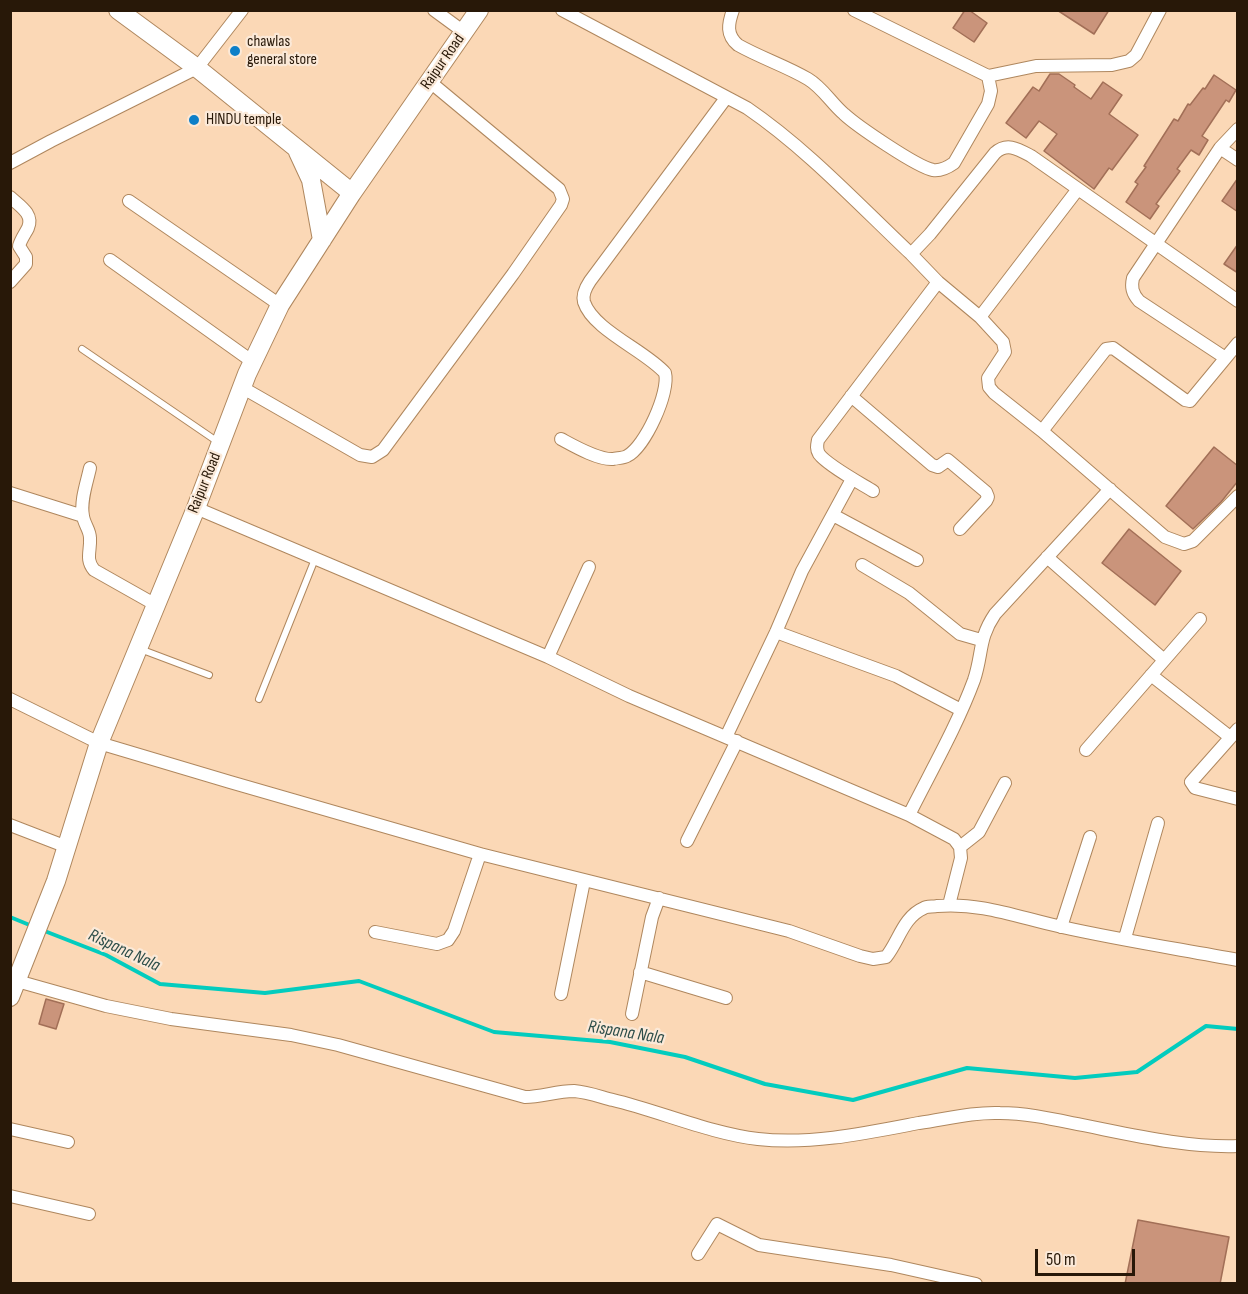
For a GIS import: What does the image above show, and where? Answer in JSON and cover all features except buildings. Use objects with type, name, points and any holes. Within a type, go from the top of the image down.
[{"type":"main road","points":[[118,10],[197,68],[352,193]]},
{"type":"main road","name":"Raipur Road","points":[[14,989],[56,881],[99,743],[196,508],[253,362],[280,305],[352,193],[479,10]]},
{"type":"main road","points":[[296,149],[311,180],[322,240]]},
{"type":"street","points":[[10,164],[197,68],[242,10]]},
{"type":"street","points":[[434,10],[464,32]]},
{"type":"street","points":[[562,10],[747,108],[799,148],[938,282],[980,317],[1003,342],[1005,349],[988,378],[989,387],[994,393],[1042,430],[1165,537],[1184,544],[1193,541],[1238,495]]},
{"type":"street","points":[[733,10],[728,32],[732,40],[750,52],[808,79],[820,88],[843,114],[862,128],[932,170],[943,170],[954,163],[988,104],[991,91],[988,76]]},
{"type":"street","points":[[854,10],[988,76],[1036,66],[1112,65],[1129,61],[1136,55],[1160,10]]},
{"type":"street","points":[[243,388],[360,455],[372,457],[383,450],[561,205],[563,199],[559,189],[429,81]]},
{"type":"street","points":[[561,439],[584,451],[611,459],[627,456],[639,445],[663,398],[667,381],[665,373],[602,325],[590,313],[583,295],[590,280],[726,98]]},
{"type":"street","points":[[1224,357],[1139,301],[1132,290],[1133,278],[1156,243],[1220,148],[1238,129]]},
{"type":"street","points":[[911,254],[930,234],[995,153],[1004,147],[1011,146],[1031,156],[1238,301]]},
{"type":"street","points":[[1220,148],[1238,160]]},
{"type":"street","points":[[980,317],[1078,189]]},
{"type":"street","points":[[10,197],[27,212],[30,218],[20,246],[26,257],[26,264],[10,282]]},
{"type":"street","points":[[129,201],[280,305]]},
{"type":"street","points":[[110,260],[253,362]]},
{"type":"street","points":[[873,490],[852,479],[820,455],[817,448],[818,440],[938,282]]},
{"type":"street","points":[[1042,430],[1106,349],[1113,348],[1187,401],[1192,400],[1224,357],[1238,343]]},
{"type":"street","points":[[851,396],[932,465],[938,467],[948,460],[986,492],[988,497],[986,501],[960,529]]},
{"type":"street","points":[[90,468],[83,516],[90,531],[88,558],[90,564],[94,570],[156,605]]},
{"type":"street","points":[[687,841],[801,571],[852,479]]},
{"type":"street","points":[[909,815],[974,679],[981,640],[986,627],[995,614],[1110,489]]},
{"type":"street","points":[[10,493],[83,516]]},
{"type":"street","points":[[196,508],[548,657],[629,696],[909,815],[954,838],[960,847],[961,858],[949,905]]},
{"type":"street","points":[[833,515],[917,560]]},
{"type":"street","points":[[1047,557],[1163,659]]},
{"type":"street","points":[[862,565],[909,592],[960,634],[981,640]]},
{"type":"street","points":[[548,657],[589,567]]},
{"type":"street","points":[[1086,750],[1200,619]]},
{"type":"street","points":[[776,632],[896,676],[961,710]]},
{"type":"street","points":[[1151,675],[1234,733],[1191,782],[1195,788],[1238,799]]},
{"type":"street","points":[[10,699],[99,743],[480,854],[789,931],[873,959],[886,957],[895,946],[906,922],[924,908],[949,905],[980,907],[1024,916],[1061,927],[1238,960]]},
{"type":"street","points":[[960,847],[979,832],[1005,783]]},
{"type":"street","points":[[1125,938],[1158,823]]},
{"type":"street","points":[[10,825],[67,847]]},
{"type":"street","points":[[1061,927],[1090,837]]},
{"type":"street","points":[[375,932],[437,944],[448,940],[454,931],[480,854]]},
{"type":"street","points":[[561,994],[584,881]]},
{"type":"street","points":[[632,1014],[652,917],[659,898]]},
{"type":"street","points":[[640,972],[726,998]]},
{"type":"street","points":[[14,989],[160,1017],[291,1035],[338,1045],[525,1097],[575,1091],[754,1138],[787,1142],[920,1123],[964,1114],[1001,1112],[1038,1116],[1194,1144],[1238,1146]]},
{"type":"street","points":[[10,1129],[68,1142]]},
{"type":"street","points":[[10,1196],[89,1214]]},
{"type":"street","points":[[698,1254],[717,1224],[759,1245],[891,1265],[976,1284]]},
{"type":"lane","points":[[82,349],[220,444]]},
{"type":"lane","points":[[259,699],[315,558]]},
{"type":"lane","points":[[138,649],[210,675]]},
{"type":"waterway","name":"Rispana Nala","points":[[10,917],[32,926]]},
{"type":"waterway","name":"Rispana Nala","points":[[42,930],[106,955],[160,984],[265,993],[359,981],[494,1032],[610,1042],[685,1057],[765,1084],[853,1100],[967,1068],[1075,1078],[1137,1072],[1206,1026],[1238,1029]]},
{"type":"place","name":"chawlas general store","points":[[235,51]]},
{"type":"place","name":"HINDU temple","points":[[194,120]]}]
